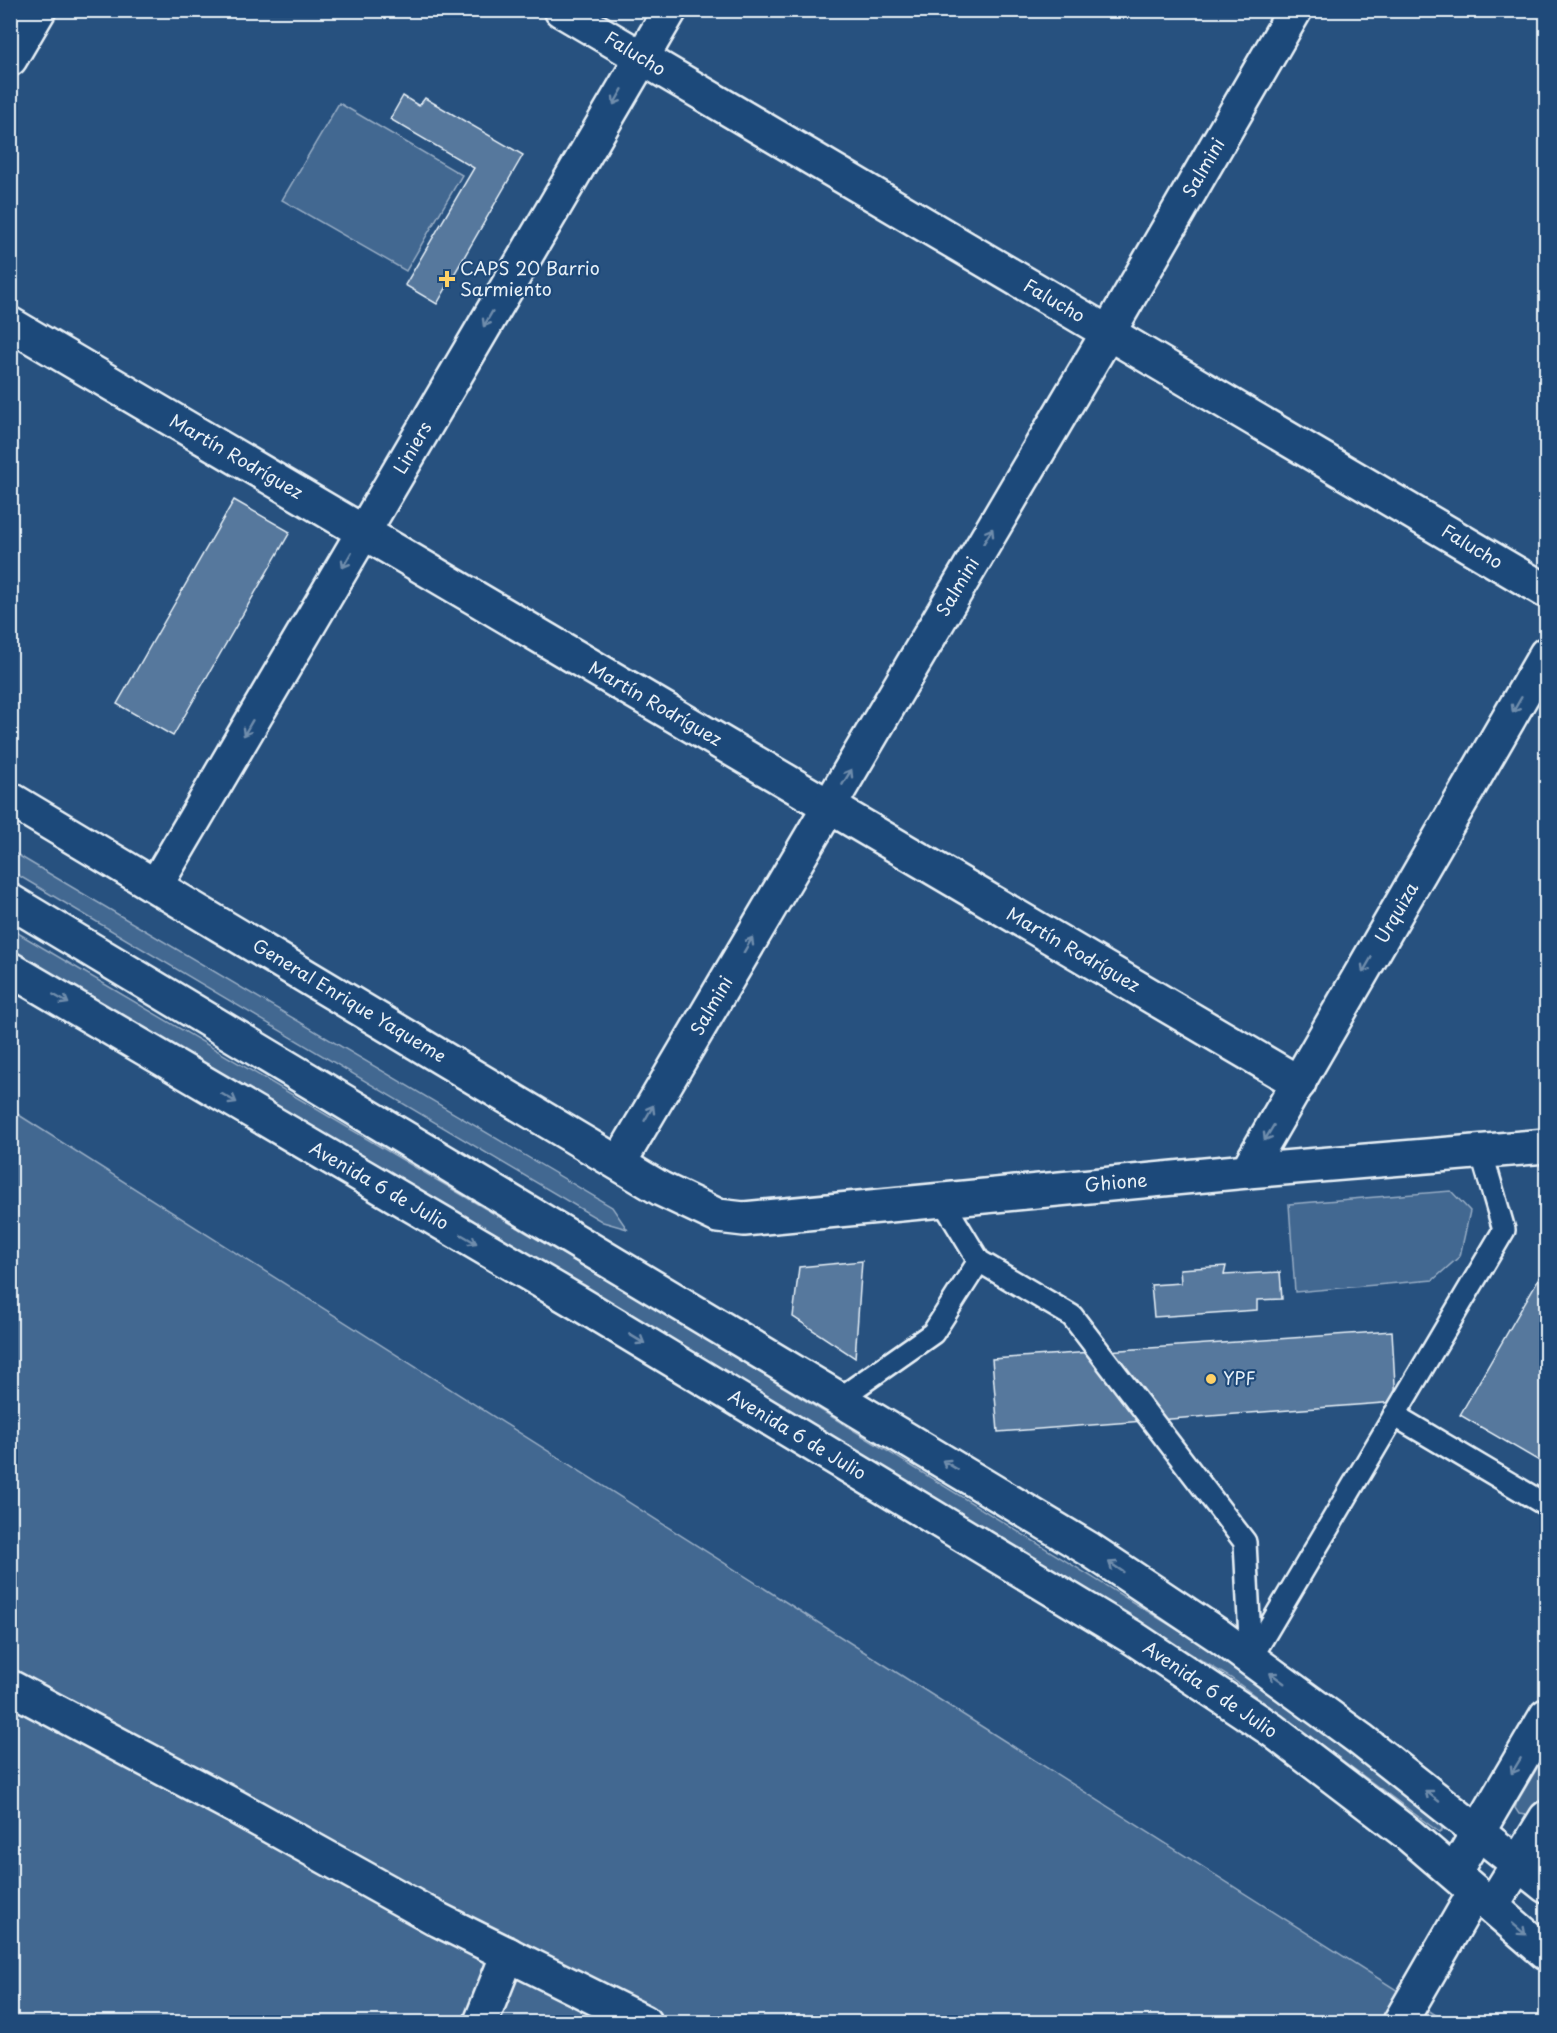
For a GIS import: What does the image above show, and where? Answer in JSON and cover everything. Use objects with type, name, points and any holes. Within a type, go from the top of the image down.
[{"type":"street","points":[[10,59],[39,10]]},
{"type":"street","name":"Falucho","points":[[561,10],[1546,591]]},
{"type":"street","name":"Liniers","points":[[156,885],[670,10]]},
{"type":"street","name":"Salmini","points":[[619,1163],[1108,333],[1295,10]]},
{"type":"street","name":"Martín Rodríguez","points":[[10,324],[1299,1083]]},
{"type":"street","name":"Urquiza","points":[[1247,1171],[1546,654]]},
{"type":"street","name":"General Enrique Yaqueme","points":[[10,799],[661,1189],[688,1202]]},
{"type":"street","points":[[10,901],[1089,1549],[1251,1658],[1360,1739],[1546,1886]]},
{"type":"street","name":"Avenida 6 de Julio","points":[[10,969],[567,1296],[1132,1637],[1272,1730],[1408,1834],[1546,1953]]},
{"type":"street","name":"Ghione","points":[[688,1202],[718,1215],[744,1219],[1247,1171],[1546,1146]]},
{"type":"street","points":[[10,1687],[237,1807],[439,1920],[644,2022]]},
{"type":"street","points":[[1400,2022],[1474,1890],[1478,1832],[1546,1716]]},
{"type":"street","points":[[1474,1890],[1518,1864],[1546,1818]]},
{"type":"street","points":[[481,2022],[508,1954]]},
{"type":"lane","points":[[1251,1658],[1504,1230],[1480,1151]]},
{"type":"lane","points":[[942,1200],[979,1261],[1072,1316],[1245,1542],[1251,1658]]},
{"type":"lane","points":[[839,1399],[933,1333],[979,1261]]},
{"type":"lane","points":[[1394,1415],[1546,1504]]},
{"type":"shaded area","points":[[339,103],[462,175],[406,271],[282,200]]},
{"type":"shaded area","points":[[11,851],[612,1207],[627,1229],[603,1222],[11,871]]},
{"type":"shaded area","points":[[11,929],[681,1324],[1238,1667],[1442,1826],[1442,1830],[1439,1832],[1231,1678],[671,1339],[11,950]]},
{"type":"shaded area","points":[[11,1110],[1447,2022],[11,2022]]},
{"type":"shaded area","points":[[1451,1191],[1470,1211],[1460,1256],[1433,1280],[1295,1292],[1289,1204]]},
{"type":"shaded area","points":[[1546,1753],[1542,1795],[1538,1803],[1526,1815],[1519,1814],[1515,1808],[1517,1802]]},
{"type":"building","points":[[403,96],[419,106],[425,98],[523,155],[437,304],[405,285],[474,168],[390,119]]},
{"type":"building","points":[[234,500],[290,532],[173,736],[117,704]]},
{"type":"building","points":[[862,1261],[855,1358],[793,1317],[799,1267]]},
{"type":"building","points":[[1226,1266],[1224,1275],[1280,1272],[1282,1299],[1257,1300],[1257,1310],[1154,1317],[1151,1285],[1181,1283],[1180,1269]]},
{"type":"building","points":[[1546,1266],[1546,1465],[1460,1415]]},
{"type":"building","points":[[1392,1331],[1396,1402],[998,1432],[992,1359]]},
{"type":"place","name":"CAPS 20 Barrio Sarmiento","points":[[447,279]]},
{"type":"place","name":"YPF","points":[[1211,1379]]}]
